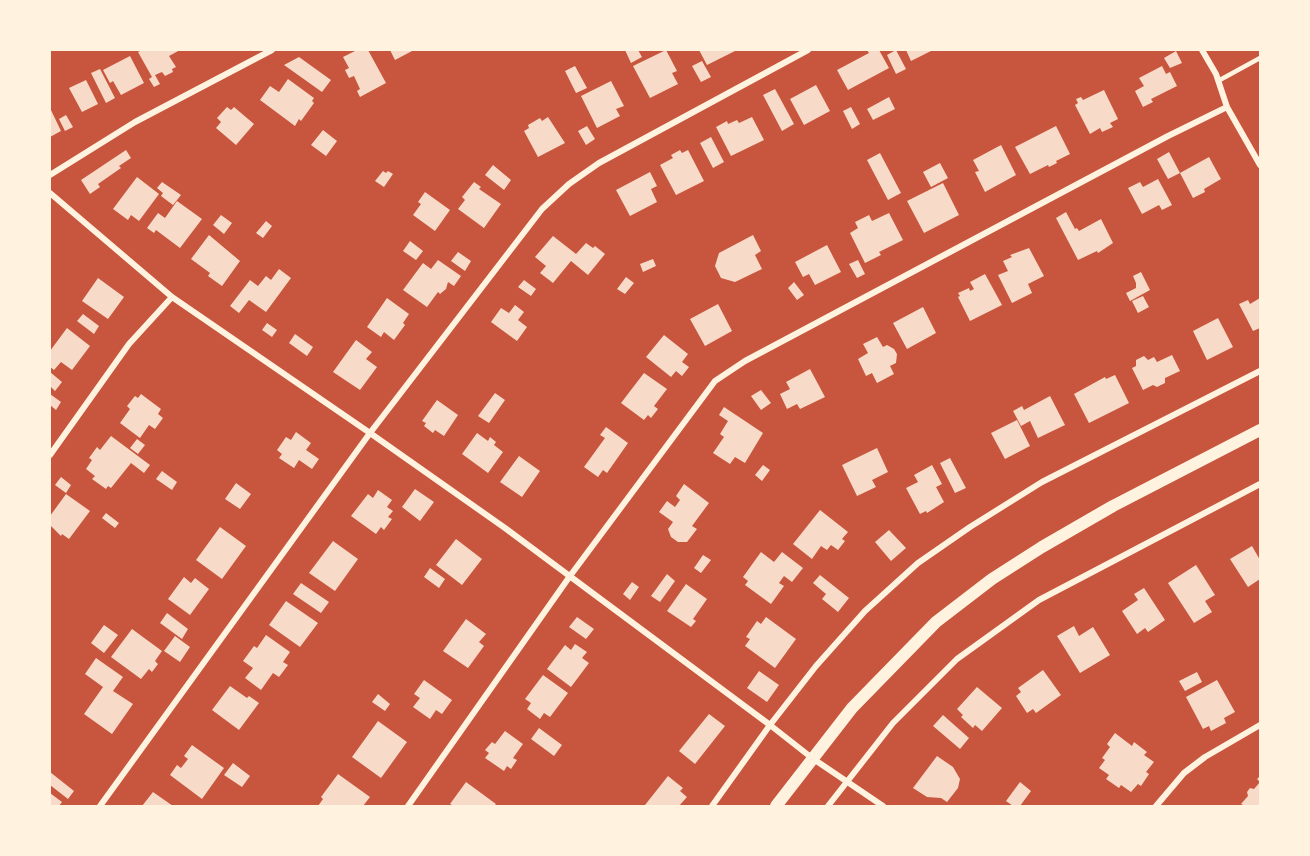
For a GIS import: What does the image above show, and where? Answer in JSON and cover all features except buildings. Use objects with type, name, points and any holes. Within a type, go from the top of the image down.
[{"type":"main road","points":[[776,807],[852,708],[936,622],[992,579],[1113,506],[1260,430]]},
{"type":"street","points":[[50,175],[135,122],[272,50]]},
{"type":"street","points":[[100,807],[370,433],[542,209],[569,184],[599,163],[808,50]]},
{"type":"street","points":[[1202,50],[1218,81],[1227,106],[1260,165]]},
{"type":"street","points":[[408,807],[570,576],[715,381],[728,371],[1227,106]]},
{"type":"street","points":[[50,193],[172,297],[370,433],[570,576],[812,758],[883,807]]},
{"type":"street","points":[[50,455],[129,344],[172,297]]},
{"type":"street","points":[[712,807],[770,725],[816,666],[865,612],[918,563],[970,526],[1042,482],[1260,371]]},
{"type":"street","points":[[828,807],[893,723],[957,659],[1039,600],[1260,484]]},
{"type":"street","points":[[1156,807],[1184,773],[1205,757],[1260,725]]},
{"type":"lane","points":[[1218,81],[1260,58]]}]
